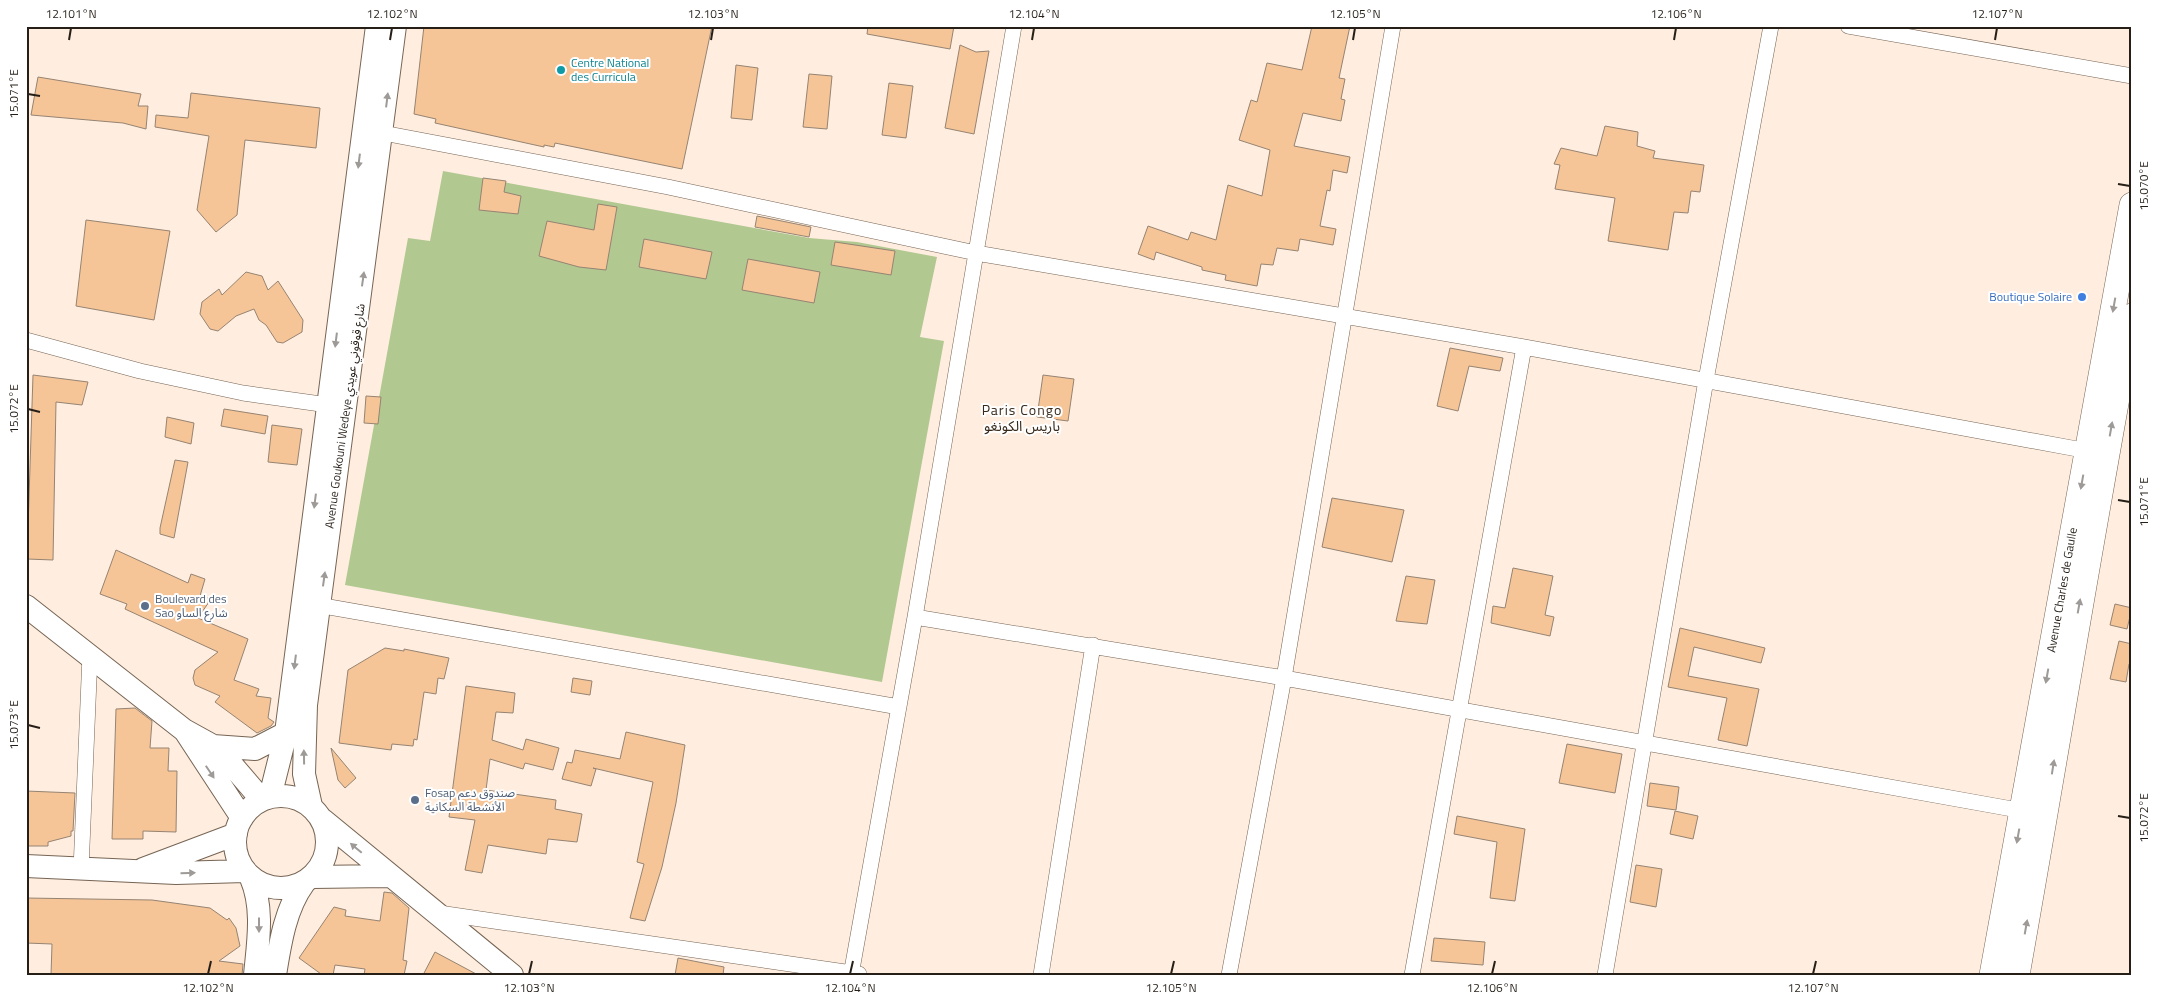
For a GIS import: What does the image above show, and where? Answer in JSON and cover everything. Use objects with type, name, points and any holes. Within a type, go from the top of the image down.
[{"type":"main road","name":"Avenue Charles de Gaulle","points":[[2017,975],[2034,813],[2088,451],[2127,264],[2132,205]]},
{"type":"main road","name":"Avenue Charles de Gaulle","points":[[1992,975],[2063,699],[2132,316]]},
{"type":"street","name":"Avenue Goukouni Wedeye شارع قوقوني عويدي","points":[[317,813],[304,774],[311,604],[328,405],[376,26]]},
{"type":"street","name":"Avenue Goukouni Wedeye شارع قوقوني عويدي","points":[[266,798],[286,733],[311,604],[383,133],[395,26]]},
{"type":"street","points":[[433,912],[854,974],[1014,26]]},
{"type":"street","points":[[1229,975],[1284,678],[1393,26]]},
{"type":"street","points":[[1605,975],[1646,743],[1706,380],[1771,26]]},
{"type":"street","points":[[1848,26],[2132,76]]},
{"type":"street","points":[[383,133],[668,187],[976,253],[1524,347],[2088,451]]},
{"type":"street","points":[[26,340],[140,372],[243,393],[328,405]]},
{"type":"street","points":[[1412,975],[1524,347]]},
{"type":"street","points":[[311,604],[899,707]]},
{"type":"street","points":[[26,606],[184,730],[213,746],[266,798]]},
{"type":"street","points":[[915,617],[1284,678],[1458,711],[2034,813]]},
{"type":"street","points":[[1041,975],[1093,645]]},
{"type":"street","points":[[81,870],[90,655]]},
{"type":"street","points":[[184,730],[239,826]]},
{"type":"street","points":[[213,746],[256,749],[286,733]]},
{"type":"street","points":[[255,975],[258,910],[256,888],[235,847],[239,826],[250,808],[266,798],[291,796],[317,813],[389,876],[505,972]]},
{"type":"street","points":[[275,975],[280,944],[290,912],[308,880],[322,865],[327,850],[327,835],[317,813]]},
{"type":"street","points":[[140,870],[239,826]]},
{"type":"street","points":[[26,866],[81,870],[248,874],[271,888],[282,889],[308,880],[389,876]]},
{"type":"green space","points":[[443,171],[809,238],[857,242],[937,257],[920,337],[944,341],[882,682],[345,585],[408,238],[430,241]]},
{"type":"building","name":"Centre National des Curricula","points":[[424,26],[712,26],[682,169],[555,143],[554,147],[544,145],[544,147],[435,123],[436,119],[414,114]]},
{"type":"building","points":[[868,26],[954,26],[950,49],[867,34]]},
{"type":"building","points":[[1312,26],[1350,26],[1339,78],[1345,79],[1341,99],[1345,100],[1341,121],[1303,113],[1294,146],[1350,157],[1347,173],[1333,170],[1330,191],[1327,190],[1320,226],[1336,229],[1333,245],[1300,239],[1298,251],[1277,248],[1273,265],[1261,264],[1257,286],[1225,280],[1226,275],[1202,270],[1202,267],[1156,252],[1154,260],[1138,254],[1148,226],[1188,240],[1191,232],[1216,240],[1228,185],[1262,196],[1270,150],[1239,140],[1251,100],[1257,102],[1267,63],[1302,70]]},
{"type":"building","points":[[960,45],[976,52],[989,51],[974,134],[945,128]]},
{"type":"building","points":[[736,65],[758,68],[752,120],[731,118]]},
{"type":"building","points":[[809,74],[832,76],[827,129],[803,127]]},
{"type":"building","points":[[38,77],[141,94],[138,106],[148,106],[146,129],[123,123],[31,115]]},
{"type":"building","points":[[889,83],[913,86],[906,138],[882,135]]},
{"type":"building","points":[[191,93],[320,108],[316,148],[245,140],[237,215],[216,232],[197,210],[209,136],[155,127],[156,115],[188,118]]},
{"type":"building","points":[[1605,126],[1638,132],[1637,146],[1655,151],[1653,158],[1704,165],[1700,192],[1691,191],[1688,213],[1674,212],[1668,250],[1608,241],[1615,198],[1555,189],[1560,165],[1554,164],[1561,148],[1597,156]]},
{"type":"building","points":[[483,178],[506,181],[504,192],[521,196],[518,214],[479,210]]},
{"type":"building","points":[[598,204],[617,207],[606,270],[579,267],[539,256],[547,221],[594,230]]},
{"type":"building","points":[[757,216],[811,227],[809,237],[755,227]]},
{"type":"building","points":[[86,220],[170,231],[154,320],[76,306]]},
{"type":"building","points":[[644,239],[712,252],[706,279],[639,267]]},
{"type":"building","points":[[835,242],[895,251],[891,275],[831,265]]},
{"type":"building","points":[[748,259],[820,272],[814,303],[742,290]]},
{"type":"building","points":[[246,272],[262,276],[268,290],[278,281],[303,320],[302,332],[283,343],[277,342],[266,325],[259,320],[254,309],[236,316],[218,331],[210,329],[200,314],[202,302],[219,289],[222,295]]},
{"type":"building","points":[[1450,348],[1503,358],[1500,371],[1469,366],[1458,411],[1437,406]]},
{"type":"building","points":[[33,375],[88,382],[82,405],[56,402],[53,560],[27,559]]},
{"type":"building","points":[[1043,375],[1074,379],[1068,421],[1037,417]]},
{"type":"building","points":[[366,396],[381,397],[378,424],[364,423]]},
{"type":"building","points":[[224,409],[268,416],[265,434],[221,426]]},
{"type":"building","points":[[167,417],[194,423],[191,444],[165,437]]},
{"type":"building","points":[[272,425],[302,429],[297,465],[268,462]]},
{"type":"building","points":[[175,460],[188,462],[174,538],[160,534],[160,528]]},
{"type":"building","points":[[1332,498],[1404,510],[1392,562],[1322,547]]},
{"type":"building","points":[[116,550],[188,583],[191,574],[205,579],[200,596],[211,599],[198,618],[248,639],[234,680],[259,689],[256,696],[271,698],[268,718],[274,722],[271,726],[257,733],[215,702],[220,696],[195,685],[193,678],[195,670],[218,652],[125,609],[127,604],[100,594]]},
{"type":"building","points":[[1513,568],[1553,576],[1545,615],[1554,617],[1550,636],[1491,623],[1493,606],[1505,608]]},
{"type":"building","points":[[1406,576],[1435,580],[1427,624],[1396,621]]},
{"type":"building","points":[[2115,604],[2132,608],[2127,629],[2110,625]]},
{"type":"building","points":[[1680,628],[1765,648],[1761,663],[1694,647],[1688,676],[1759,689],[1747,746],[1718,740],[1727,698],[1668,687]]},
{"type":"building","points":[[2119,641],[2132,644],[2132,665],[2129,664],[2126,682],[2110,679]]},
{"type":"building","points":[[385,648],[404,651],[404,649],[449,658],[444,679],[438,678],[436,694],[424,692],[417,740],[414,739],[413,746],[392,744],[391,750],[339,743],[348,670]]},
{"type":"building","points":[[573,678],[592,681],[590,695],[571,692]]},
{"type":"building","points":[[466,686],[515,693],[513,713],[496,712],[492,740],[523,750],[526,739],[559,748],[553,770],[525,763],[523,769],[490,759],[486,790],[556,800],[555,809],[582,814],[577,842],[548,839],[546,854],[488,845],[482,873],[465,870],[475,820],[449,817]]},
{"type":"building","points":[[135,708],[152,721],[150,748],[169,748],[168,771],[177,771],[176,832],[143,831],[143,839],[112,839],[116,709]]},
{"type":"building","points":[[626,732],[685,745],[676,803],[662,867],[645,921],[630,918],[644,864],[637,862],[653,782],[593,768],[596,769],[591,786],[562,779],[567,762],[572,763],[575,750],[620,759]]},
{"type":"building","points":[[1567,744],[1622,754],[1615,793],[1559,783]]},
{"type":"building","points":[[331,748],[356,778],[345,788],[338,780]]},
{"type":"building","points":[[1650,783],[1679,787],[1676,810],[1647,806]]},
{"type":"building","points":[[26,791],[75,793],[73,831],[71,831],[71,836],[48,842],[48,846],[27,846]]},
{"type":"building","points":[[1675,811],[1698,816],[1693,839],[1670,834]]},
{"type":"building","points":[[1457,816],[1525,829],[1515,901],[1490,898],[1497,842],[1454,834]]},
{"type":"building","points":[[1636,865],[1662,869],[1656,907],[1630,902]]},
{"type":"building","points":[[384,892],[392,893],[409,908],[403,960],[407,961],[404,975],[364,975],[365,969],[335,965],[333,975],[326,975],[321,974],[299,958],[334,907],[346,910],[345,916],[380,921]]},
{"type":"building","points":[[26,898],[152,900],[210,908],[227,920],[229,918],[236,928],[240,946],[219,961],[243,964],[242,975],[51,975],[52,944],[26,943]]},
{"type":"building","points":[[1434,938],[1485,942],[1483,965],[1431,961]]},
{"type":"building","points":[[435,952],[478,975],[423,975]]},
{"type":"building","points":[[678,958],[724,967],[723,975],[675,975]]},
{"type":"place","name":"Centre National des Curricula","points":[[561,70]]},
{"type":"place","name":"Boutique Solaire","points":[[2082,297]]},
{"type":"place","name":"Boulevard des Sao شارع الساو","points":[[145,606]]},
{"type":"place","name":"Fosap صندوق دعم الأنشطة السكانية","points":[[415,800]]},
{"type":"district","name":"Paris Congo باريس الكونغو","points":[[1022,418]]}]
